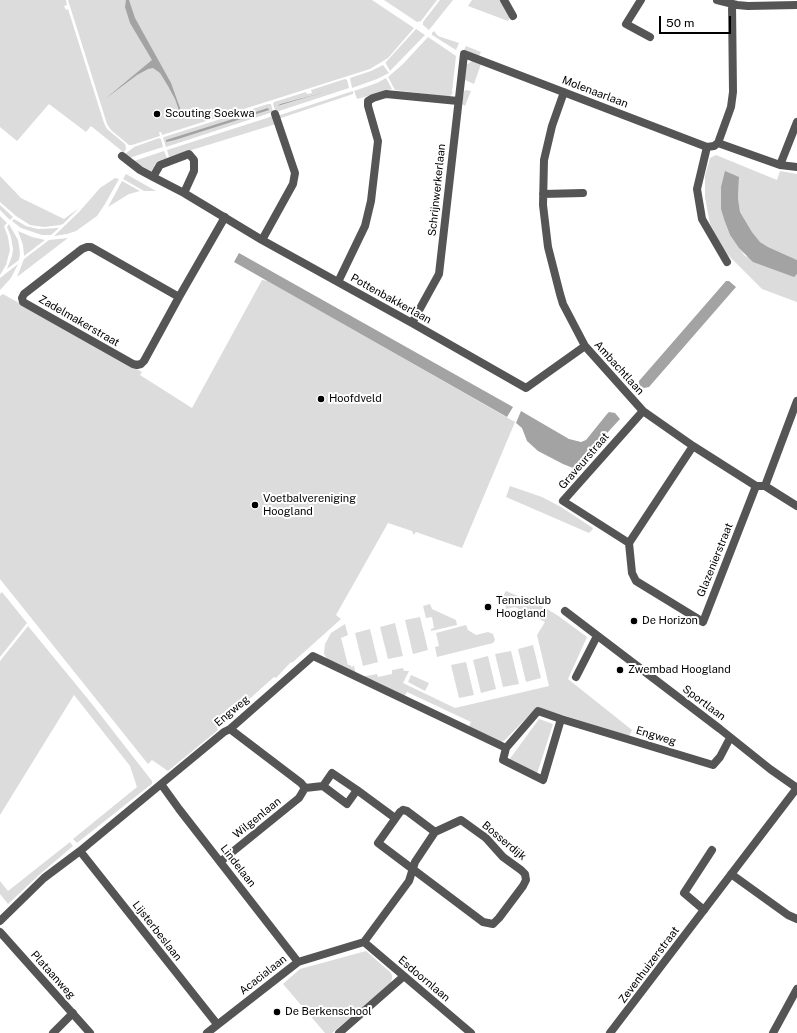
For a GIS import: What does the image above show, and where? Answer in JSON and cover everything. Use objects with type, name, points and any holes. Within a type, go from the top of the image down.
[{"type":"street","points":[[504,0],[513,16]]},
{"type":"street","points":[[641,0],[626,24],[650,37]]},
{"type":"street","points":[[717,0],[748,6],[797,5]]},
{"type":"street","points":[[727,262],[702,219],[697,189],[707,147],[714,146],[718,143],[731,107],[733,92],[732,4]]},
{"type":"street","name":"Molenaarlaan","points":[[464,54],[707,147]]},
{"type":"street","name":"Schrijnwerkerlaan","points":[[412,323],[439,274],[464,54]]},
{"type":"street","name":"Ambachtlaan","points":[[564,92],[552,126],[544,160],[542,205],[548,247],[563,304],[585,346],[643,411],[693,446],[797,506]]},
{"type":"street","points":[[338,282],[365,226],[371,201],[378,141],[368,106],[368,101],[386,94],[458,101]]},
{"type":"street","points":[[262,240],[293,184],[295,174],[275,114]]},
{"type":"street","points":[[780,165],[797,122]]},
{"type":"street","points":[[718,143],[780,165],[797,167]]},
{"type":"street","points":[[153,177],[160,165],[189,154],[194,160],[194,171],[184,193]]},
{"type":"street","name":"Pottenbakkerlaan","points":[[122,156],[140,170],[184,193],[262,240],[526,388],[585,346]]},
{"type":"street","points":[[543,194],[583,193]]},
{"type":"street","name":"Zadelmakerstraat","points":[[179,297],[91,247],[87,247],[82,249],[22,298],[24,302],[133,364],[141,364],[144,362],[225,217]]},
{"type":"street","points":[[761,486],[797,401]]},
{"type":"street","name":"Graveurstraat","points":[[629,543],[563,501],[643,411]]},
{"type":"street","points":[[629,543],[693,446]]},
{"type":"street","name":"Glazenierstraat","points":[[629,543],[632,573],[636,581],[703,622],[761,486]]},
{"type":"street","name":"Sportlaan","points":[[565,611],[770,769],[797,788]]},
{"type":"street","points":[[576,677],[597,636]]},
{"type":"street","name":"Engweg","points":[[0,921],[44,878],[80,851],[224,732],[230,729],[313,656],[506,748],[538,712],[713,765],[720,757],[730,738]]},
{"type":"street","points":[[506,748],[503,760],[543,780],[561,719]]},
{"type":"street","points":[[230,729],[301,782],[305,788],[323,786],[347,804],[357,790]]},
{"type":"street","points":[[323,786],[332,773],[395,818],[403,810],[407,811],[435,832],[415,862],[409,881],[364,942]]},
{"type":"street","name":"Lindelaan","points":[[161,784],[298,962]]},
{"type":"street","name":"Wilgenlaan","points":[[220,862],[299,798],[305,788]]},
{"type":"street","name":"Zevenhuizerstraat","points":[[610,1033],[797,788]]},
{"type":"street","name":"Bosserdijk","points":[[395,818],[378,843],[483,922],[493,924],[523,886],[526,880],[525,874],[522,870],[503,857],[486,838],[461,820],[435,832]]},
{"type":"street","points":[[704,910],[684,893],[712,850]]},
{"type":"street","name":"Lijsterbeslaan","points":[[80,851],[217,1024]]},
{"type":"street","points":[[731,874],[788,915],[797,919]]},
{"type":"street","name":"Plataanweg","points":[[0,932],[90,1033]]},
{"type":"street","name":"Acacialaan","points":[[206,1033],[298,962],[364,942]]},
{"type":"street","name":"Esdoornlaan","points":[[364,942],[471,1033]]},
{"type":"street","points":[[342,1032],[404,976]]},
{"type":"street","points":[[773,1033],[797,989]]},
{"type":"street","points":[[53,1033],[73,1013]]},
{"type":"shaded area","points":[[0,0],[66,0],[67,5],[64,6],[66,10],[68,9],[104,123],[107,129],[125,144],[125,151],[123,152],[91,126],[86,132],[49,104],[17,141],[0,127]]},
{"type":"shaded area","points":[[68,0],[372,0],[414,28],[388,58],[370,69],[162,135],[161,132],[159,132],[160,136],[129,145],[111,130],[107,124]]},
{"type":"shaded area","points":[[126,0],[129,0],[135,18],[171,83],[184,119],[182,119],[175,99],[168,86],[160,73],[153,68],[137,75],[105,99],[152,60],[130,23],[125,7]]},
{"type":"shaded area","points":[[384,0],[437,0],[421,21],[417,22]]},
{"type":"shaded area","points":[[440,0],[453,0],[429,30],[423,25],[423,22]]},
{"type":"shaded area","points":[[472,0],[501,0],[511,15],[508,21],[468,6]]},
{"type":"shaded area","points":[[416,29],[425,35],[390,71],[386,62]]},
{"type":"shaded area","points":[[434,31],[438,36],[459,43],[456,50],[432,35]]},
{"type":"shaded area","points":[[428,37],[456,56],[453,92],[450,97],[395,90],[388,77],[403,64]]},
{"type":"shaded area","points":[[466,46],[481,52],[479,56],[464,50]]},
{"type":"shaded area","points":[[472,61],[481,64],[474,84],[465,80],[466,65]]},
{"type":"shaded area","points":[[383,65],[389,73],[352,88],[350,78]]},
{"type":"shaded area","points":[[386,78],[392,89],[357,99],[354,91],[377,83]]},
{"type":"shaded area","points":[[345,79],[347,80],[349,88],[276,112],[273,104],[274,102],[306,92],[307,94],[312,93],[311,90]],"holes":[[[319,93],[279,106],[280,104]]]},
{"type":"shaded area","points":[[353,91],[353,94],[278,119],[277,116]]},
{"type":"shaded area","points":[[464,91],[471,91],[465,106],[462,104]]},
{"type":"shaded area","points":[[324,92],[311,96],[278,106],[280,104]]},
{"type":"shaded area","points":[[271,104],[273,112],[166,147],[164,137]]},
{"type":"shaded area","points":[[268,108],[269,110],[166,142],[166,140]]},
{"type":"shaded area","points":[[273,116],[276,124],[169,157],[167,150]]},
{"type":"shaded area","points":[[159,138],[161,139],[163,147],[130,158],[125,154],[134,147]]},
{"type":"shaded area","points":[[164,151],[167,158],[158,161],[151,172],[134,161]]},
{"type":"shaded area","points":[[716,155],[777,180],[780,171],[797,174],[797,260],[768,247],[760,242],[752,232],[740,212],[738,198],[739,177],[725,222],[730,235],[745,256],[796,275],[797,274],[797,302],[762,289],[726,253],[718,239],[710,224],[705,197],[705,176],[710,158]]},
{"type":"shaded area","points":[[725,171],[739,177],[738,198],[740,212],[760,242],[797,260],[797,274],[794,277],[753,262],[739,248],[730,235],[721,209],[721,187]]},
{"type":"shaded area","points":[[126,174],[156,191],[144,191],[123,179]]},
{"type":"shaded area","points":[[0,176],[21,198],[64,219],[79,208],[63,224],[44,227],[30,225],[16,216],[0,202]]},
{"type":"shaded area","points":[[115,178],[119,179],[97,216],[76,231],[54,236],[79,212],[100,188]]},
{"type":"shaded area","points":[[122,181],[140,191],[129,194],[108,207]]},
{"type":"shaded area","points":[[0,205],[13,217],[10,220],[0,210]]},
{"type":"shaded area","points":[[0,216],[7,223],[4,226],[8,237],[10,250],[6,265],[0,275]]},
{"type":"shaded area","points":[[14,219],[26,226],[38,229],[59,228],[51,235],[42,235],[21,228],[12,221]]},
{"type":"shaded area","points":[[9,224],[18,240],[20,253],[19,260],[7,269],[13,249],[11,237],[7,227]]},
{"type":"shaded area","points":[[18,231],[32,237],[45,240],[24,256],[23,245]]},
{"type":"shaded area","points":[[68,238],[17,277],[24,259],[49,240]]},
{"type":"shaded area","points":[[239,253],[513,407],[507,417],[234,262]]},
{"type":"shaded area","points":[[18,264],[11,278],[0,290],[0,278]]},
{"type":"shaded area","name":"Voetbalvereniging Hoogland","points":[[262,280],[268,281],[515,422],[462,548],[416,532],[414,535],[412,531],[388,523],[336,615],[341,619],[293,662],[290,663],[276,678],[274,677],[217,728],[218,730],[168,771],[152,760],[148,764],[0,579],[0,296],[3,294],[142,372],[140,375],[192,408]]},
{"type":"shaded area","points":[[726,281],[729,281],[736,287],[649,387],[644,388],[639,385],[639,381]]},
{"type":"shaded area","points":[[521,411],[569,439],[581,442],[586,440],[609,412],[615,413],[620,419],[576,467],[573,468],[538,451],[527,441],[522,428],[516,423]]},
{"type":"shaded area","points":[[510,486],[542,497],[561,507],[593,528],[592,530],[589,533],[506,497]]},
{"type":"shaded area","points":[[506,591],[542,606],[587,637],[568,679],[632,730],[629,736],[537,707],[505,740],[501,742],[468,729],[471,722],[407,692],[404,697],[361,677],[377,674],[378,677],[392,674],[392,670],[403,668],[404,671],[409,671],[403,683],[455,708],[549,686],[537,635],[545,622],[515,607],[506,609],[503,596]]},
{"type":"shaded area","points":[[2,592],[27,623],[0,657],[0,594]]},
{"type":"shaded area","points":[[430,604],[432,609],[456,620],[457,625],[431,631],[431,629],[434,628],[432,617],[426,618],[423,606]]},
{"type":"shaded area","points":[[420,617],[428,650],[413,654],[405,620]]},
{"type":"shaded area","points":[[395,623],[403,656],[388,659],[380,627]]},
{"type":"shaded area","points":[[345,624],[348,635],[341,638],[348,665],[351,665],[351,667],[354,666],[356,675],[329,662],[324,654],[325,644],[331,633]]},
{"type":"shaded area","points":[[466,625],[468,630],[476,635],[488,632],[493,634],[495,640],[493,643],[437,657],[435,647],[439,646],[436,633]]},
{"type":"shaded area","points":[[28,626],[92,704],[152,781],[152,784],[77,843],[73,839],[137,787],[130,766],[74,695],[0,815],[0,661]]},
{"type":"shaded area","points":[[370,629],[378,662],[363,666],[355,633]]},
{"type":"shaded area","points":[[533,645],[541,678],[526,682],[518,649]]},
{"type":"shaded area","points":[[511,651],[519,684],[503,687],[495,654]]},
{"type":"shaded area","points":[[488,656],[496,689],[481,693],[473,660]]},
{"type":"shaded area","points":[[466,662],[474,695],[459,698],[451,665]]},
{"type":"shaded area","points":[[411,675],[429,683],[425,691],[408,682]]},
{"type":"shaded area","points":[[539,719],[553,724],[537,774],[509,760]]},
{"type":"shaded area","points":[[70,842],[73,846],[8,904],[0,894],[0,881],[8,891]]},
{"type":"shaded area","points":[[366,951],[390,972],[392,979],[390,984],[332,1033],[325,1033],[283,984],[300,969]]},
{"type":"place","name":"Scouting Soekwa","points":[[157,114]]},
{"type":"place","name":"Hoofdveld","points":[[321,399]]},
{"type":"place","name":"Voetbalvereniging Hoogland","points":[[255,505]]},
{"type":"place","name":"Tennisclub Hoogland","points":[[488,607]]},
{"type":"place","name":"De Horizon","points":[[634,621]]},
{"type":"place","name":"Zwembad Hoogland","points":[[620,670]]},
{"type":"place","name":"De Berkenschool","points":[[277,1012]]}]
